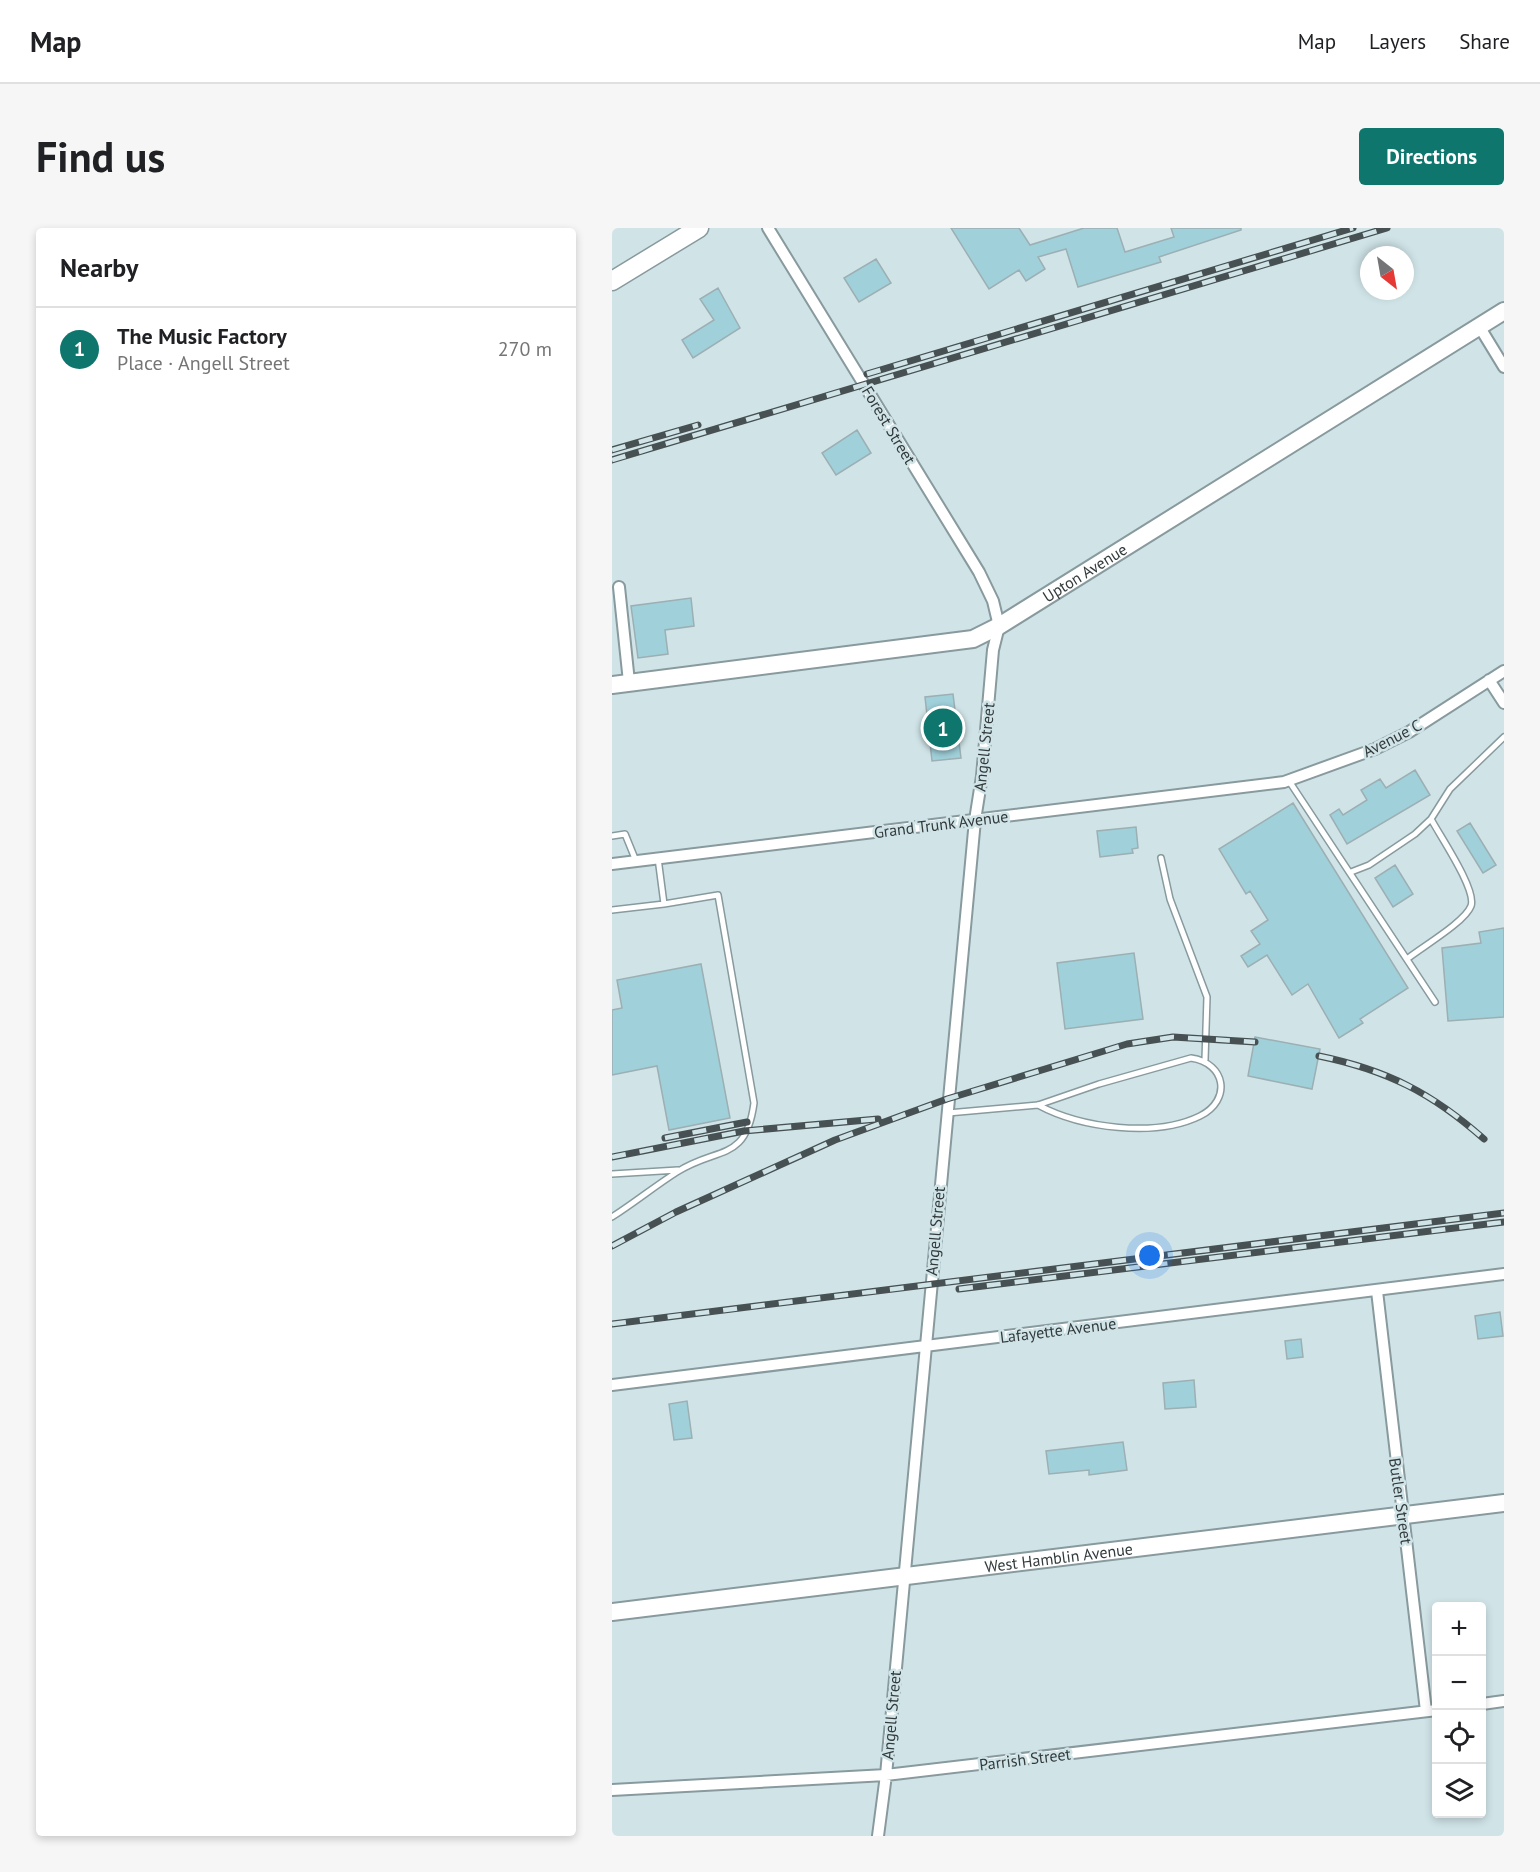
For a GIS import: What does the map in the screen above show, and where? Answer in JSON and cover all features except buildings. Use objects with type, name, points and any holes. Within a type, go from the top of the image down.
[{"type":"main road","points":[[612,281],[699,228]]},
{"type":"street","name":"Forest Street","points":[[768,228],[979,572],[993,601],[999,626]]},
{"type":"street","name":"Upton Avenue","points":[[612,685],[972,639],[999,626],[1504,310]]},
{"type":"street","points":[[1479,326],[1504,367]]},
{"type":"street","points":[[619,587],[629,682]]},
{"type":"street","name":"Angell Street","points":[[878,1836],[886,1775],[924,1347],[975,820],[982,776],[993,650],[999,626]]},
{"type":"street","name":"Avenue C","points":[[1271,784],[1375,749],[1401,736],[1504,670]]},
{"type":"street","points":[[1489,680],[1504,703]]},
{"type":"street","name":"Grand Trunk Avenue","points":[[612,864],[1271,784]]},
{"type":"street","name":"Lafayette Avenue","points":[[612,1385],[1377,1292],[1504,1274]]},
{"type":"street","name":"Butler Street","points":[[1377,1292],[1401,1516],[1431,1710]]},
{"type":"street","name":"West Hamblin Avenue","points":[[612,1612],[1504,1503]]},
{"type":"street","points":[[1486,1703],[1504,1701]]},
{"type":"street","name":"Parrish Street","points":[[612,1790],[886,1775],[1431,1710]]},
{"type":"lane","points":[[1351,872],[1369,864],[1415,834],[1431,819],[1450,789],[1504,737]]},
{"type":"lane","points":[[1288,780],[1435,1002]]},
{"type":"lane","points":[[1407,959],[1461,919],[1471,906],[1471,892],[1431,819]]},
{"type":"lane","points":[[612,836],[625,834],[636,861]]},
{"type":"lane","points":[[658,858],[664,904]]},
{"type":"lane","points":[[1161,858],[1170,900],[1207,996],[1205,1060]]},
{"type":"lane","points":[[612,910],[718,895],[754,1103],[748,1131],[734,1148],[680,1170],[612,1217]]},
{"type":"lane","points":[[946,1113],[1038,1105],[1175,1061],[1191,1058],[1205,1060],[1218,1074],[1220,1094],[1214,1105],[1202,1115],[1182,1122],[1117,1128],[1059,1116],[1038,1105]]},
{"type":"lane","points":[[612,1174],[680,1170]]},
{"type":"railway","points":[[867,374],[1353,228]]},
{"type":"railway","points":[[612,460],[1387,228]]},
{"type":"railway","points":[[612,450],[698,425]]},
{"type":"railway","points":[[612,1246],[676,1212],[835,1140],[947,1099],[1127,1044],[1173,1037],[1255,1042]]},
{"type":"railway","points":[[1319,1056],[1366,1068],[1427,1096],[1484,1139]]},
{"type":"railway","points":[[612,1157],[744,1131],[878,1119]]},
{"type":"railway","points":[[665,1138],[747,1122]]},
{"type":"railway","points":[[612,1324],[1504,1213]]},
{"type":"railway","points":[[959,1289],[1504,1222]]},
{"type":"place","name":"The Music Factory","points":[[943,728]]}]
